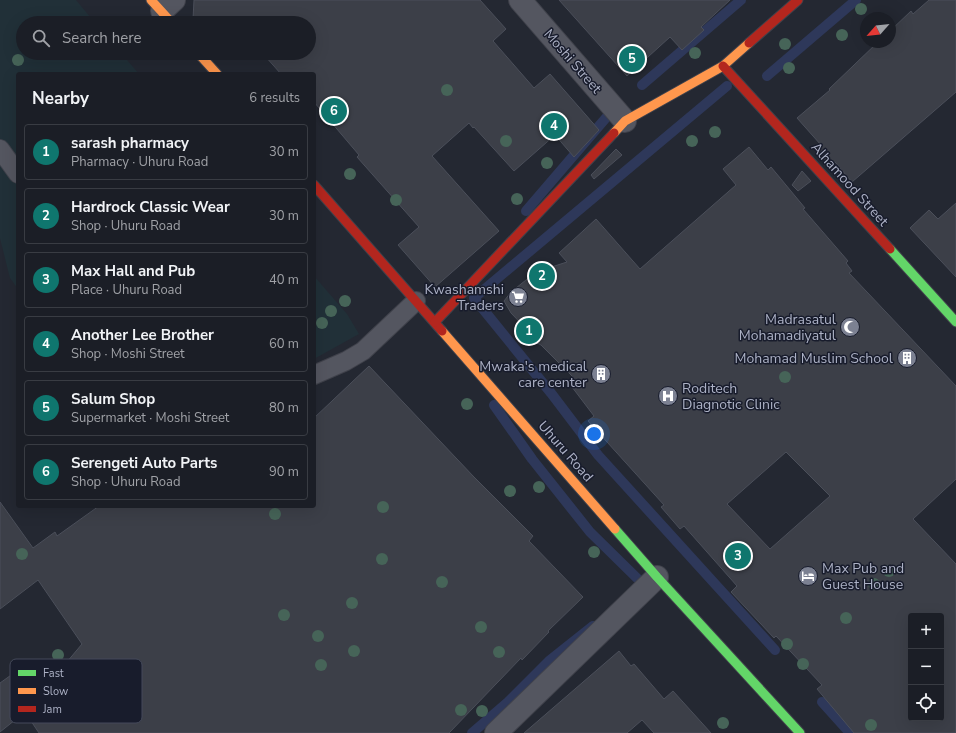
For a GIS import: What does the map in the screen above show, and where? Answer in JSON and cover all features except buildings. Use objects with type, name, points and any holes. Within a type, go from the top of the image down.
[{"type":"street","name":"Moshi Street","points":[[520,0],[625,121]]},
{"type":"street","points":[[435,322],[625,121],[722,66],[798,0]]},
{"type":"street","points":[[204,60],[215,72]]},
{"type":"street","name":"Alhamood Street","points":[[722,66],[956,322]]},
{"type":"street","name":"Uhuru Road","points":[[316,186],[657,577],[800,733]]},
{"type":"street","points":[[496,733],[657,577]]},
{"type":"lane","points":[[0,149],[16,171]]},
{"type":"lane","points":[[316,374],[346,361],[363,351],[416,301]]},
{"type":"shaded area","points":[[0,0],[76,0],[89,16],[16,16],[16,60],[127,60],[137,72],[16,72],[16,286],[10,278],[0,238]]},
{"type":"shaded area","points":[[316,278],[347,314],[359,334],[316,358]]},
{"type":"waterway","points":[[642,85],[741,0]]},
{"type":"waterway","points":[[767,76],[856,0]]},
{"type":"waterway","points":[[727,86],[474,298],[551,393],[598,455],[775,650]]},
{"type":"waterway","points":[[526,211],[611,112]]},
{"type":"waterway","points":[[494,405],[532,459],[590,532],[644,585],[640,588]]},
{"type":"waterway","points":[[472,733],[508,702],[549,661],[593,626]]},
{"type":"waterway","points":[[822,702],[850,733]]},
{"type":"traffic: fast","points":[[890,249],[956,322]]},
{"type":"traffic: fast","points":[[615,529],[800,733]]},
{"type":"traffic: slow","points":[[151,0],[166,16]]},
{"type":"traffic: slow","points":[[614,133],[625,121],[723,66],[749,43]]},
{"type":"traffic: slow","points":[[204,60],[215,72]]},
{"type":"traffic: slow","points":[[442,331],[615,529]]},
{"type":"traffic: jam","points":[[749,43],[798,0]]},
{"type":"traffic: jam","points":[[723,66],[890,249]]},
{"type":"traffic: jam","points":[[435,322],[614,133]]},
{"type":"traffic: jam","points":[[316,187],[442,331]]},
{"type":"place","name":"Salum Shop","points":[[632,59]]},
{"type":"place","name":"Serengeti Auto Parts","points":[[334,111]]},
{"type":"place","name":"Another Lee Brother","points":[[554,126]]},
{"type":"place","name":"Hardrock Classic Wear","points":[[542,276]]},
{"type":"place","name":"Kwashamshi Traders","points":[[518,297]]},
{"type":"place","name":"Madrasatul Mohamadiyatul","points":[[850,327]]},
{"type":"place","name":"sarash pharmacy","points":[[529,331]]},
{"type":"place","name":"Mohamad Muslim School","points":[[907,358]]},
{"type":"place","name":"Mwaka's medical care center","points":[[601,374]]},
{"type":"place","name":"Roditech Diagnotic Clinic","points":[[668,396]]},
{"type":"place","name":"Max Hall and Pub","points":[[738,556]]},
{"type":"place","name":"Max Pub and Guest House","points":[[808,576]]}]
